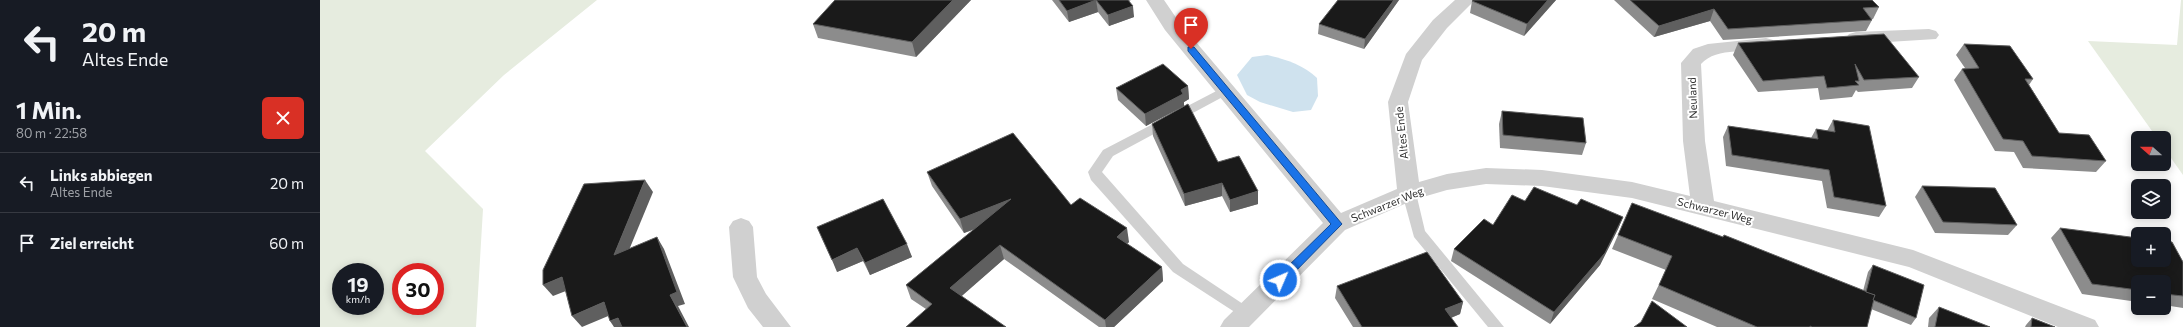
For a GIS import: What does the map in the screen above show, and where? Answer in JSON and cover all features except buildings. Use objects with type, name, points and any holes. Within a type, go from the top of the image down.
[{"type":"street","points":[[1155,0],[1172,26],[1337,224],[1240,320]]},
{"type":"street","name":"Altes Ende","points":[[1409,193],[1398,102],[1413,59],[1440,24],[1466,0]]},
{"type":"street","points":[[1840,39],[1929,35]]},
{"type":"street","name":"Neuland","points":[[1703,207],[1694,141],[1691,63],[1700,53],[1715,48],[1786,43]]},
{"type":"street","name":"Schwarzer Weg","points":[[1337,224],[1409,193],[1447,182],[1486,176],[1534,178],[1632,190],[1913,259],[2086,327]]},
{"type":"street","points":[[741,227],[745,277],[757,301],[778,327]]},
{"type":"lane","points":[[1226,90],[1108,153],[1095,172],[1096,177],[1178,268],[1240,320]]},
{"type":"lane","points":[[1409,193],[1419,233],[1497,327]]},
{"type":"shaded area","points":[[320,0],[597,0],[504,75],[425,151],[483,209],[476,327],[320,327]]},
{"type":"shaded area","points":[[2181,0],[2183,0],[2183,175],[2171,158],[2171,131],[2152,131],[2088,41],[2177,45]]},
{"type":"water","points":[[1267,55],[1294,63],[1306,69],[1317,78],[1318,96],[1311,110],[1293,112],[1260,102],[1247,95],[1237,75],[1252,57]]},
{"type":"route","points":[[1191,49],[1337,224],[1280,280]]}]
